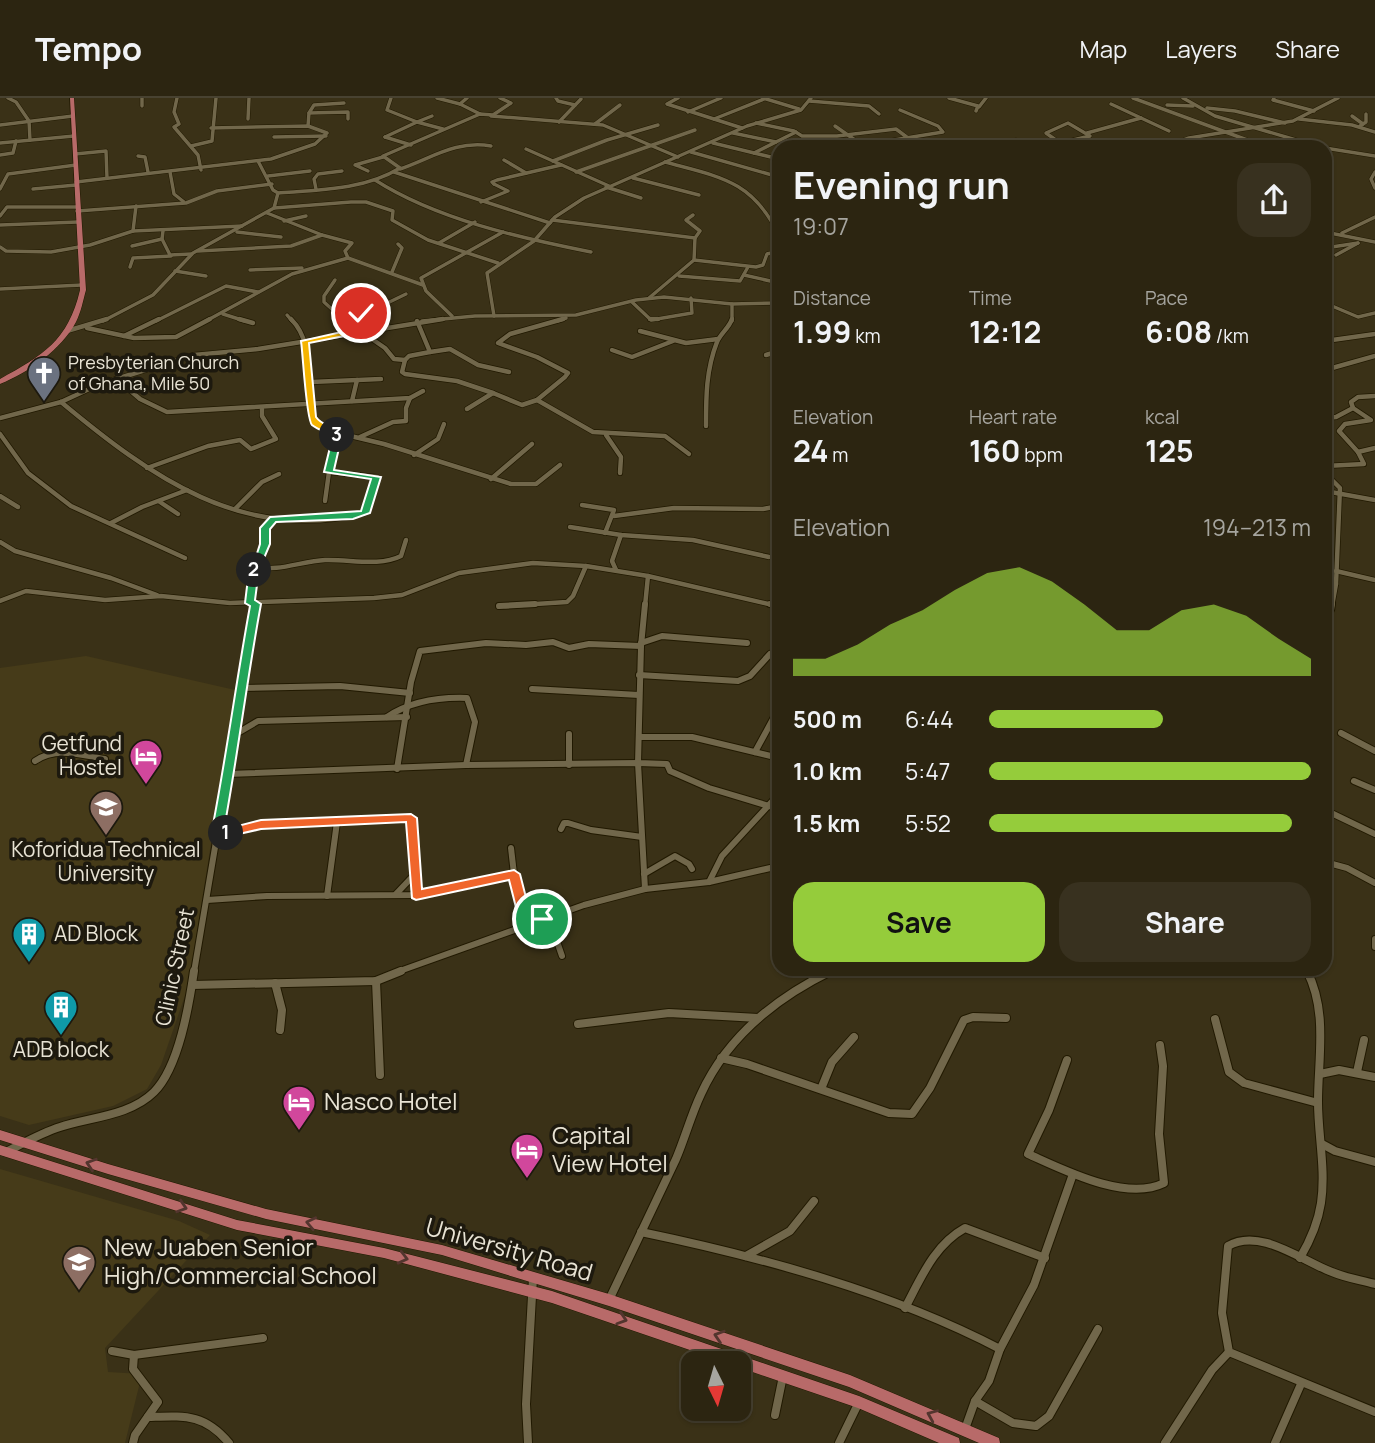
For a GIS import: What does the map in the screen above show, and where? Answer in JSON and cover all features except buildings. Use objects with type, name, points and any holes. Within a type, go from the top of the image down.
[{"type":"highway","points":[[0,382],[52,348],[77,316],[82,285],[72,98]]},
{"type":"highway","name":"University Road","points":[[0,1135],[266,1214],[442,1250],[532,1285]]},
{"type":"highway","name":"University Road","points":[[3,1151],[237,1225],[609,1300],[850,1381],[994,1443]]},
{"type":"highway","name":"University Road","points":[[555,1291],[859,1402],[954,1443]]},
{"type":"street","points":[[8,98],[18,101],[29,121],[30,140]]},
{"type":"street","points":[[142,98],[142,106]]},
{"type":"street","points":[[177,98],[174,112],[179,124],[174,127],[198,155],[201,170]]},
{"type":"street","points":[[191,146],[211,142],[216,98]]},
{"type":"street","points":[[248,119],[250,98]]},
{"type":"street","points":[[391,98],[387,110],[443,129]]},
{"type":"street","points":[[437,98],[489,116],[593,125],[627,134],[678,157]]},
{"type":"street","points":[[460,104],[467,98]]},
{"type":"street","points":[[489,116],[511,103],[499,98]]},
{"type":"street","points":[[556,98],[558,102],[575,106]]},
{"type":"street","points":[[678,98],[667,104],[742,128]]},
{"type":"street","points":[[688,112],[721,98]]},
{"type":"street","points":[[714,120],[763,98],[801,110]]},
{"type":"street","points":[[949,98],[977,109],[986,98]]},
{"type":"street","points":[[1133,98],[1247,140]]},
{"type":"street","points":[[1183,98],[1215,116],[1296,140]]},
{"type":"street","points":[[1265,98],[1314,111]]},
{"type":"street","points":[[1186,140],[1285,123],[1338,98]]},
{"type":"street","points":[[559,122],[581,99]]},
{"type":"street","points":[[494,316],[487,273],[534,241],[551,221],[608,186],[632,178],[755,122],[801,110],[810,100],[869,106],[878,114]]},
{"type":"street","points":[[1272,106],[1283,102]]},
{"type":"street","points":[[309,126],[309,113],[314,105],[344,103]]},
{"type":"street","points":[[1111,104],[1168,131]]},
{"type":"street","points":[[593,125],[620,105]]},
{"type":"street","points":[[1167,105],[1235,111],[1285,123]]},
{"type":"street","points":[[1235,111],[1238,105]]},
{"type":"street","points":[[897,140],[943,132],[938,126],[900,110]]},
{"type":"street","points":[[309,113],[348,112],[348,119]]},
{"type":"street","points":[[368,171],[355,165],[383,157],[480,114]]},
{"type":"street","points":[[1361,125],[1367,119],[1366,114]]},
{"type":"street","points":[[1,123],[73,116]]},
{"type":"street","points":[[411,145],[385,137],[432,116]]},
{"type":"street","points":[[1352,116],[1361,125]]},
{"type":"street","points":[[1087,133],[1141,118]]},
{"type":"street","points":[[1297,119],[1361,125],[1374,131]]},
{"type":"street","points":[[755,122],[796,132],[802,136],[849,134],[888,128],[896,129],[908,138]]},
{"type":"street","points":[[1056,140],[1046,133],[1068,122],[1090,136],[1073,140]]},
{"type":"street","points":[[553,161],[658,125]]},
{"type":"street","points":[[211,128],[309,126],[311,129],[324,130],[326,136]]},
{"type":"street","points":[[835,126],[856,140]]},
{"type":"street","points":[[576,172],[695,130]]},
{"type":"street","points":[[780,140],[796,132]]},
{"type":"street","points":[[732,133],[772,141]]},
{"type":"street","points":[[0,143],[74,136]]},
{"type":"street","points":[[274,136],[326,136]]},
{"type":"street","points":[[33,189],[148,173],[201,170],[258,160],[308,149],[326,136]]},
{"type":"street","points":[[0,155],[13,153],[16,141]]},
{"type":"street","points":[[258,160],[272,184],[272,190],[278,193],[375,180],[428,159],[453,145],[474,141],[491,146]]},
{"type":"street","points":[[712,142],[772,157]]},
{"type":"street","points":[[754,153],[772,144]]},
{"type":"street","points":[[526,149],[641,198]]},
{"type":"street","points":[[1332,149],[1375,156]]},
{"type":"street","points":[[75,154],[106,151],[107,178]]},
{"type":"street","points":[[691,152],[772,175]]},
{"type":"street","points":[[138,156],[145,157],[148,173]]},
{"type":"street","points":[[383,157],[400,169]]},
{"type":"street","points":[[503,160],[528,173]]},
{"type":"street","points":[[665,162],[730,180],[772,217]]},
{"type":"street","points":[[0,189],[8,174],[76,165]]},
{"type":"street","points":[[481,202],[509,191],[492,182],[562,165]]},
{"type":"street","points":[[268,176],[310,171]]},
{"type":"street","points":[[170,172],[170,184],[177,199],[186,203]]},
{"type":"street","points":[[316,189],[314,179],[318,174],[342,172]]},
{"type":"street","points":[[394,172],[533,220],[695,238]]},
{"type":"street","points":[[1375,172],[1371,179],[1375,188]]},
{"type":"street","points":[[632,178],[699,195]]},
{"type":"street","points":[[375,180],[400,196],[503,232],[591,252]]},
{"type":"street","points":[[0,216],[7,207],[77,209],[186,203],[217,191],[272,184]]},
{"type":"street","points":[[274,208],[278,193]]},
{"type":"street","points":[[67,331],[86,328],[146,299],[162,287],[194,253],[274,208],[367,202],[382,211],[393,211],[392,220],[397,224],[439,243],[498,263]]},
{"type":"street","points":[[132,231],[136,206]]},
{"type":"street","points":[[267,213],[322,235],[352,243],[345,251],[348,258]]},
{"type":"street","points":[[649,298],[694,260],[695,238],[700,231],[686,220],[693,215]]},
{"type":"street","points":[[284,221],[306,216]]},
{"type":"street","points":[[1338,234],[1375,217]]},
{"type":"street","points":[[1,223],[78,222]]},
{"type":"street","points":[[439,243],[475,222]]},
{"type":"street","points":[[0,247],[6,251],[38,253],[80,248],[132,231],[163,232],[246,226]]},
{"type":"street","points":[[235,231],[281,237]]},
{"type":"street","points":[[163,232],[162,239],[171,256]]},
{"type":"street","points":[[452,316],[430,295],[421,278],[503,232]]},
{"type":"street","points":[[1332,233],[1375,242]]},
{"type":"street","points":[[130,267],[133,258],[291,246],[322,235]]},
{"type":"street","points":[[1352,236],[1358,243]]},
{"type":"street","points":[[132,246],[162,239]]},
{"type":"street","points":[[1332,247],[1358,243]]},
{"type":"street","points":[[1336,255],[1358,243]]},
{"type":"street","points":[[392,272],[402,248],[398,244]]},
{"type":"street","points":[[0,255],[6,251]]},
{"type":"street","points":[[694,260],[748,267],[762,266],[766,254],[772,253]]},
{"type":"street","points":[[86,328],[152,340],[176,337],[223,314],[285,277],[348,258],[424,285]]},
{"type":"street","points":[[250,270],[275,267],[310,268]]},
{"type":"street","points":[[275,267],[285,277]]},
{"type":"street","points":[[678,276],[736,281],[742,280],[748,267]]},
{"type":"street","points":[[175,271],[206,276]]},
{"type":"street","points":[[744,275],[772,281]]},
{"type":"street","points":[[335,280],[324,296],[324,302],[356,331],[385,348],[394,359],[405,360]]},
{"type":"street","points":[[0,289],[82,285]]},
{"type":"street","points":[[124,336],[226,286],[258,292]]},
{"type":"street","points":[[342,316],[373,310],[406,294]]},
{"type":"street","points":[[0,418],[61,402],[86,389],[194,355],[258,349],[416,321],[452,316],[566,316],[649,298],[691,298],[732,304],[772,303]]},
{"type":"street","points":[[632,302],[651,320],[692,313],[691,298]]},
{"type":"street","points":[[706,426],[706,382],[718,339],[732,323],[732,304]]},
{"type":"street","points":[[1332,306],[1358,317],[1375,313]]},
{"type":"street","points":[[223,314],[253,323]]},
{"type":"street","points":[[287,315],[299,325],[305,341],[311,382],[309,404],[316,424],[491,479],[530,486],[560,466]]},
{"type":"street","points":[[509,372],[478,365],[450,349],[409,356],[402,372],[457,382],[494,393],[517,405],[537,400],[568,373],[537,357],[501,345],[499,340],[566,316]]},
{"type":"street","points":[[416,321],[430,352]]},
{"type":"street","points":[[640,331],[686,343],[718,339]]},
{"type":"street","points":[[1332,340],[1375,334]]},
{"type":"street","points":[[612,350],[632,357],[673,341]]},
{"type":"street","points":[[766,355],[772,353]]},
{"type":"street","points":[[1332,368],[1375,356]]},
{"type":"street","points":[[117,379],[140,399],[167,412],[262,409],[410,398],[424,391]]},
{"type":"street","points":[[311,382],[381,379]]},
{"type":"street","points":[[352,401],[357,380]]},
{"type":"street","points":[[467,409],[494,393]]},
{"type":"street","points":[[1332,466],[1364,464],[1358,452],[1339,431],[1345,424],[1371,420],[1353,408],[1351,402],[1358,397],[1375,396]]},
{"type":"street","points":[[360,437],[393,422],[406,421],[406,408],[410,398]]},
{"type":"street","points":[[537,400],[593,432],[606,435],[665,436],[689,454]]},
{"type":"street","points":[[61,402],[147,468],[187,490],[235,509],[274,519],[353,516],[365,513],[377,477],[329,472]]},
{"type":"street","points":[[1332,417],[1353,408]]},
{"type":"street","points":[[147,468],[213,445],[240,440],[251,449],[276,439],[262,416],[262,409]]},
{"type":"street","points":[[414,456],[438,439],[444,424]]},
{"type":"street","points":[[325,501],[338,433]]},
{"type":"street","points":[[0,434],[28,473],[71,506],[185,558]]},
{"type":"street","points":[[606,435],[621,457],[620,473]]},
{"type":"street","points":[[491,479],[532,444]]},
{"type":"street","points":[[1358,452],[1375,448]]},
{"type":"street","points":[[235,509],[262,482],[279,474]]},
{"type":"street","points":[[1332,480],[1340,488],[1336,584],[1332,605]]},
{"type":"street","points":[[111,523],[142,507],[187,490]]},
{"type":"street","points":[[1332,492],[1375,500]]},
{"type":"street","points":[[0,496],[18,507]]},
{"type":"street","points":[[160,502],[178,514]]},
{"type":"street","points":[[582,505],[611,509],[614,516]]},
{"type":"street","points":[[614,516],[674,508],[772,507]]},
{"type":"street","points":[[605,533],[614,516]]},
{"type":"street","name":"Clinic Street","points":[[3,1151],[59,1127],[136,1105],[154,1092],[162,1081],[186,1016],[192,985],[236,734],[253,603],[250,584],[265,544],[265,528],[274,519]]},
{"type":"street","points":[[570,527],[621,536],[693,540],[769,557]]},
{"type":"street","points":[[616,570],[612,561],[621,536]]},
{"type":"street","points":[[255,567],[265,569],[325,560],[391,561],[401,556],[406,540]]},
{"type":"street","points":[[0,542],[28,556],[111,578],[161,596]]},
{"type":"street","points":[[0,601],[26,592],[105,600],[161,596],[253,603],[402,595],[459,573],[510,564],[586,566],[616,570],[772,604]]},
{"type":"street","points":[[499,606],[567,602],[573,596],[586,566]]},
{"type":"street","points":[[1336,571],[1375,580]]},
{"type":"street","points":[[645,889],[638,763],[639,675],[648,576]]},
{"type":"street","points":[[1332,583],[1336,584]]},
{"type":"street","points":[[397,769],[420,651],[485,643],[526,645],[553,642],[569,648],[589,644],[641,645],[662,636],[747,643]]},
{"type":"street","points":[[639,675],[738,681],[750,676],[770,654]]},
{"type":"street","points":[[240,688],[340,686],[410,693]]},
{"type":"street","points":[[532,689],[639,695]]},
{"type":"street","points":[[387,717],[398,709],[439,697],[467,698],[474,708],[475,719],[466,765]]},
{"type":"street","points":[[236,734],[258,721],[407,718]]},
{"type":"street","points":[[755,752],[772,721]]},
{"type":"street","points":[[1341,733],[1375,751]]},
{"type":"street","points":[[569,734],[569,765]]},
{"type":"street","points":[[639,737],[656,734],[683,735],[772,756]]},
{"type":"street","points":[[35,761],[41,755],[52,752],[105,759]]},
{"type":"street","points":[[228,774],[466,765],[667,764],[670,771],[709,788],[772,807]]},
{"type":"street","points":[[1354,781],[1375,790]]},
{"type":"street","points":[[709,882],[722,856],[767,805],[772,803]]},
{"type":"street","points":[[1332,813],[1375,834]]},
{"type":"street","points":[[217,835],[261,825],[411,818],[416,895]]},
{"type":"street","points":[[327,896],[337,822]]},
{"type":"street","points":[[561,830],[564,823],[568,823],[593,830],[630,833],[642,837]]},
{"type":"street","points":[[511,848],[526,924]]},
{"type":"street","points":[[644,874],[675,856],[689,864],[692,869]]},
{"type":"street","points":[[1332,864],[1347,868],[1375,883]]},
{"type":"street","points":[[192,985],[376,981],[526,924],[645,889],[709,882],[772,868]]},
{"type":"street","points":[[396,894],[414,874]]},
{"type":"street","points":[[206,900],[416,895],[514,874]]},
{"type":"street","points":[[542,919],[552,930],[562,956]]},
{"type":"street","points":[[1375,939],[1375,947]]},
{"type":"street","points":[[609,1300],[686,1136],[701,1094],[721,1058],[758,1018],[802,984],[819,976]]},
{"type":"street","points":[[1300,1258],[1314,1235],[1321,1203],[1322,1144],[1318,1103],[1320,1074],[1315,982],[1311,976]]},
{"type":"street","points":[[376,981],[380,1075]]},
{"type":"street","points":[[275,983],[282,1010],[280,1030]]},
{"type":"street","points":[[578,1024],[669,1013],[758,1018]]},
{"type":"street","points":[[721,1058],[747,1063],[888,1113],[912,1114],[930,1088],[964,1020],[972,1016],[987,1020],[1006,1018]]},
{"type":"street","points":[[1215,1019],[1229,1072],[1234,1078],[1318,1103]]},
{"type":"street","points":[[821,1090],[832,1062],[853,1037]]},
{"type":"street","points":[[1357,1072],[1364,1040]]},
{"type":"street","points":[[1067,1060],[1049,1110],[1028,1154],[1100,1185],[1154,1188],[1164,1183],[1159,1122],[1163,1066],[1160,1045]]},
{"type":"street","points":[[1320,1074],[1339,1070],[1375,1077]]},
{"type":"street","points":[[1322,1144],[1375,1163]]},
{"type":"street","points":[[965,1429],[975,1401],[989,1381],[1000,1349],[1045,1258],[1073,1174]]},
{"type":"street","points":[[746,1256],[790,1231],[814,1200]]},
{"type":"street","points":[[905,1308],[942,1244],[957,1231],[965,1228],[1045,1258]]},
{"type":"street","points":[[641,1231],[746,1256],[842,1285],[979,1337],[1000,1349]]},
{"type":"street","points":[[1375,1284],[1329,1272],[1258,1241],[1232,1241],[1228,1246],[1221,1300],[1222,1332],[1229,1352],[1301,1384],[1375,1412]]},
{"type":"street","points":[[528,1443],[526,1404],[532,1285]]},
{"type":"street","points":[[975,1401],[1013,1423],[1036,1426],[1049,1416],[1097,1329]]},
{"type":"street","points":[[112,1351],[134,1355],[262,1338]]},
{"type":"street","points":[[1166,1443],[1206,1378],[1229,1352]]},
{"type":"street","points":[[133,1443],[135,1434],[158,1402],[133,1368],[134,1355]]},
{"type":"street","points":[[775,1415],[783,1375]]},
{"type":"street","points":[[1275,1443],[1301,1384]]},
{"type":"street","points":[[839,1443],[859,1402]]},
{"type":"street","points":[[148,1417],[196,1416],[215,1427],[229,1443]]},
{"type":"shaded area","name":"Koforidua Technical University","points":[[86,656],[235,690],[189,984],[161,1065],[147,1089],[113,1106],[29,1125],[0,1116],[0,668]]},
{"type":"shaded area","name":"New Juaben Senior High/Commercial School","points":[[0,1169],[179,1221],[210,1235],[105,1348],[108,1372],[142,1374],[125,1443],[0,1443]]},
{"type":"place","name":"Presbyterian Church of Ghana, Mile 50","points":[[44,403]]},
{"type":"place","name":"Getfund Hostel","points":[[146,786]]},
{"type":"place","name":"Koforidua Technical University","points":[[106,837]]},
{"type":"place","name":"AD Block","points":[[29,964]]},
{"type":"place","name":"ADB block","points":[[61,1037]]},
{"type":"place","name":"Nasco Hotel","points":[[299,1132]]},
{"type":"place","name":"Capital View Hotel","points":[[527,1180]]},
{"type":"place","name":"New Juaben Senior High/Commercial School","points":[[79,1292]]},
{"type":"route","points":[[361,313],[342,316],[356,331],[305,341],[311,382],[309,404],[316,424],[338,433],[329,472],[377,477],[365,513],[353,516],[274,519],[265,528],[265,544],[250,584],[250,603],[256,604],[217,835],[261,825],[411,818],[416,895],[514,874],[526,924],[542,919]]}]
